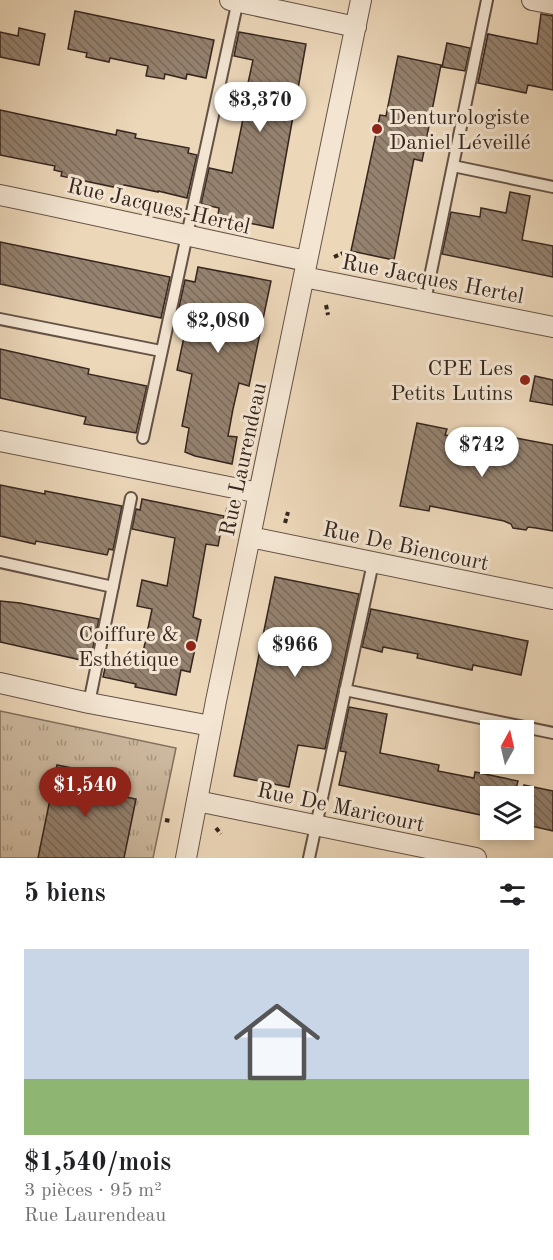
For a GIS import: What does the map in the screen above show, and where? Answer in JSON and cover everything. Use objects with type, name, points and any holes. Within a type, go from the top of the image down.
[{"type":"street","points":[[235,0],[356,27]]},
{"type":"street","name":"Rue Laurendeau","points":[[186,858],[211,726],[361,0]]},
{"type":"street","points":[[532,0],[553,4]]},
{"type":"street","name":"Rue Jacques-Hertel","points":[[0,195],[96,215],[305,269]]},
{"type":"street","name":"Rue Jacques Hertel","points":[[305,269],[425,301],[553,327]]},
{"type":"street","points":[[0,441],[259,493]]},
{"type":"street","name":"Rue De Biencourt","points":[[250,537],[553,599]]},
{"type":"street","points":[[0,683],[89,703],[211,726]]},
{"type":"street","name":"Rue De Maricourt","points":[[197,801],[476,858]]},
{"type":"lane","points":[[143,438],[235,0]]},
{"type":"lane","points":[[425,301],[487,0]]},
{"type":"lane","points":[[453,166],[553,187]]},
{"type":"lane","points":[[0,319],[161,351]]},
{"type":"lane","points":[[89,703],[131,498]]},
{"type":"lane","points":[[0,562],[113,587]]},
{"type":"lane","points":[[309,858],[372,563]]},
{"type":"lane","points":[[345,690],[553,733]]},
{"type":"path","points":[[334,257],[343,253]]},
{"type":"path","points":[[326,305],[328,315]]},
{"type":"path","points":[[228,508],[227,514],[232,515]]},
{"type":"path","points":[[284,524],[288,512]]},
{"type":"path","points":[[165,820],[171,821]]},
{"type":"path","points":[[216,828],[221,834]]},
{"type":"green space","points":[[0,711],[176,748],[153,858],[0,858]]},
{"type":"building","points":[[75,11],[214,40],[206,78],[187,74],[186,79],[165,74],[164,79],[146,76],[148,66],[110,58],[109,62],[86,57],[87,53],[68,49]]},
{"type":"building","points":[[541,14],[553,16],[553,90],[528,85],[526,93],[478,83],[488,34],[537,44]]},
{"type":"building","points":[[19,28],[45,34],[39,65],[0,57],[0,32],[18,36]]},
{"type":"building","points":[[239,32],[306,44],[273,228],[220,217],[219,208],[201,204],[209,168],[232,173],[243,119],[238,118],[253,60],[234,56]]},
{"type":"building","points":[[447,43],[470,48],[465,71],[442,67]]},
{"type":"building","points":[[398,56],[441,65],[422,161],[414,159],[394,260],[351,251],[380,115],[386,116]]},
{"type":"building","points":[[0,110],[116,135],[117,130],[136,134],[135,138],[189,148],[188,153],[197,155],[187,198],[124,185],[123,189],[61,176],[62,172],[54,170],[55,166],[0,155]]},
{"type":"building","points":[[510,192],[530,196],[522,240],[553,246],[553,277],[442,254],[451,212],[480,217],[481,208],[506,213]]},
{"type":"building","points":[[0,242],[170,277],[161,318],[0,284]]},
{"type":"building","points":[[198,267],[271,281],[249,386],[239,383],[233,409],[228,436],[237,437],[232,464],[185,452],[189,428],[182,426],[192,374],[177,370],[187,323],[176,321],[185,280],[195,282]]},
{"type":"building","points":[[0,349],[89,369],[88,374],[147,386],[136,433],[84,424],[86,417],[0,398]]},
{"type":"building","points":[[535,376],[553,380],[553,405],[530,401]]},
{"type":"building","points":[[417,423],[447,429],[445,435],[487,443],[489,433],[553,445],[553,531],[528,527],[526,530],[513,528],[511,524],[504,521],[430,506],[429,511],[400,506]]},
{"type":"building","points":[[0,485],[122,506],[113,550],[109,549],[107,555],[0,536]]},
{"type":"building","points":[[142,499],[224,516],[218,546],[206,544],[193,617],[201,620],[190,672],[181,670],[176,695],[135,687],[136,684],[103,677],[108,655],[141,662],[152,609],[137,606],[142,580],[167,586],[175,538],[132,529],[136,509],[140,510]]},
{"type":"building","points":[[275,577],[359,594],[325,749],[298,745],[289,787],[234,776]]},
{"type":"building","points":[[0,601],[99,619],[90,662],[0,642]]},
{"type":"building","points":[[371,609],[528,641],[521,675],[473,665],[472,670],[417,658],[418,654],[383,647],[382,652],[362,647]]},
{"type":"building","points":[[349,707],[387,714],[380,753],[439,765],[438,771],[474,778],[475,772],[518,781],[517,786],[480,786],[480,815],[339,785],[346,752],[340,751]]},
{"type":"building","points":[[57,765],[109,775],[106,793],[136,799],[124,858],[38,858]]},
{"type":"building","points":[[534,787],[553,791],[553,831],[534,827]]},
{"type":"place","name":"Denturologiste Daniel Léveillé","points":[[377,129]]},
{"type":"place","name":"CPE Les Petits Lutins","points":[[525,380]]},
{"type":"place","name":"Coiffure & Esthétique","points":[[191,646]]}]
